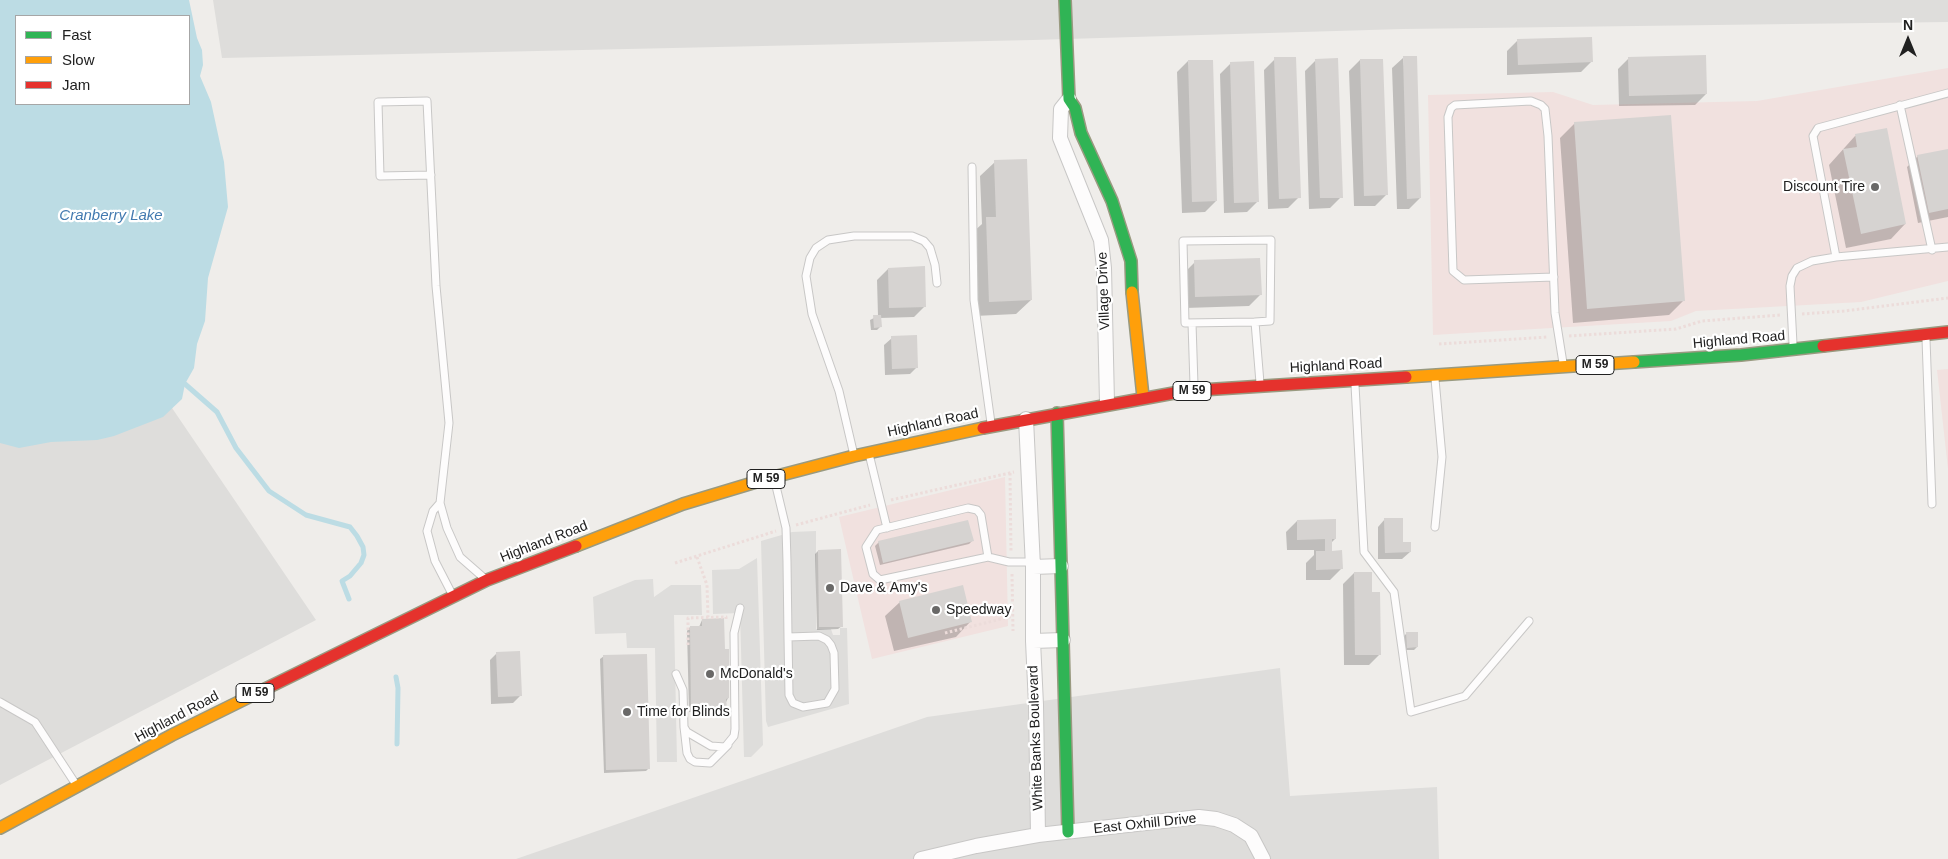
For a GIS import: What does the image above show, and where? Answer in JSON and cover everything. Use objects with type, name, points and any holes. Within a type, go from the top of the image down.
[{"type":"main road","name":"Village Drive","points":[[1065,0],[1069,100],[1075,108],[1081,133],[1112,201],[1131,262],[1133,318],[1143,397]]},
{"type":"main road","name":"Highland Road","points":[[0,828],[180,731],[487,580],[683,504],[854,456],[1107,403],[1195,391],[1354,379],[1435,376],[1563,366],[1648,362],[1794,350],[1948,332]]},
{"type":"main road","name":"White Banks Boulevard","points":[[1057,413],[1068,832]]},
{"type":"street","name":"Village Drive","points":[[1069,100],[1061,109],[1060,138],[1101,240],[1104,268],[1107,403]]},
{"type":"street","name":"White Banks Boulevard","points":[[1026,419],[1032,565],[1038,835]]},
{"type":"street","points":[[1032,565],[1061,566]]},
{"type":"street","points":[[1033,642],[1063,640]]},
{"type":"street","name":"East Oxhill Drive","points":[[921,859],[976,846],[1038,835],[1199,817],[1216,819],[1234,825],[1251,836],[1262,852],[1263,859]]},
{"type":"lane","points":[[1836,257],[1812,136],[1818,128],[1948,93]]},
{"type":"lane","points":[[430,175],[380,176],[378,102],[427,101],[436,286],[449,423],[440,503],[447,528],[460,557],[487,580]]},
{"type":"lane","points":[[1554,277],[1464,280],[1453,271],[1448,117],[1451,108],[1455,105],[1531,101],[1541,104],[1545,109],[1554,277],[1555,313],[1560,336],[1563,366]]},
{"type":"lane","points":[[1900,105],[1932,250]]},
{"type":"lane","points":[[972,167],[974,300],[992,426]]},
{"type":"lane","points":[[854,456],[839,391],[812,314],[806,276],[810,258],[816,248],[828,240],[854,236],[912,236],[924,241],[930,248],[936,265],[937,283]]},
{"type":"lane","points":[[1271,240],[1270,321],[1255,322],[1185,323],[1183,241],[1271,240]]},
{"type":"lane","points":[[1794,350],[1790,286],[1792,276],[1797,268],[1812,261],[1836,257],[1910,249],[1932,250],[1948,247]]},
{"type":"lane","points":[[1255,322],[1260,386]]},
{"type":"lane","points":[[1192,323],[1195,391]]},
{"type":"lane","points":[[1926,335],[1932,504]]},
{"type":"lane","points":[[1435,376],[1442,456],[1435,527]]},
{"type":"lane","points":[[1354,379],[1364,552],[1394,592],[1411,712],[1465,696],[1528,621]]},
{"type":"lane","points":[[869,453],[888,528]]},
{"type":"lane","points":[[774,477],[786,528],[789,695],[793,703],[803,707],[827,703],[835,688],[834,653],[831,645],[827,640],[819,636],[788,637]]},
{"type":"lane","points":[[440,503],[433,511],[427,531],[435,561],[453,596]]},
{"type":"lane","points":[[988,556],[981,515],[977,510],[968,508],[877,530],[866,547],[872,574],[880,580],[988,556],[1009,562],[1032,565]]},
{"type":"lane","points":[[676,674],[683,690],[687,753],[690,759],[696,762],[710,763],[730,743],[735,729],[734,632],[740,608]]},
{"type":"lane","points":[[0,702],[35,722],[78,787]]},
{"type":"lane","points":[[684,727],[693,737],[711,746],[725,747],[730,743]]},
{"type":"path","points":[[1438,344],[1676,329],[1702,321],[1844,311],[1948,298]]},
{"type":"path","points":[[675,563],[786,528],[881,502],[1028,467]]},
{"type":"path","points":[[697,556],[707,585],[708,617]]},
{"type":"path","points":[[945,633],[1013,616]]},
{"type":"path","points":[[688,644],[688,618],[726,617],[726,625]]},
{"type":"shaded area","points":[[213,0],[1948,0],[1948,22],[1403,29],[1033,40],[222,58]]},
{"type":"shaded area","points":[[1948,68],[1948,281],[1861,302],[1696,311],[1671,321],[1433,335],[1428,95],[1553,92],[1593,105],[1757,101]]},
{"type":"shaded area","points":[[0,331],[153,380],[316,620],[0,785]]},
{"type":"shaded area","points":[[1948,369],[1948,469],[1937,370]]},
{"type":"shaded area","points":[[1005,477],[1008,626],[872,659],[839,517]]},
{"type":"shaded area","points":[[816,531],[816,629],[831,629],[833,635],[840,635],[840,628],[847,628],[849,704],[768,727],[766,721],[761,541],[792,532]]},
{"type":"shaded area","points":[[757,558],[763,745],[751,757],[744,757],[740,613],[713,614],[712,570],[739,569]]},
{"type":"shaded area","points":[[653,579],[654,597],[671,585],[701,585],[702,615],[674,615],[677,762],[657,762],[655,648],[627,648],[626,633],[595,634],[593,597],[635,580]]},
{"type":"shaded area","points":[[1280,668],[1290,796],[1437,787],[1439,859],[516,859],[927,717]]},
{"type":"water","name":"Cranberry Lake","points":[[0,0],[189,0],[197,38],[202,50],[203,65],[200,76],[211,102],[224,162],[228,207],[208,278],[205,321],[197,344],[194,368],[185,384],[182,399],[163,417],[114,436],[97,440],[51,442],[19,448],[0,443]]},
{"type":"building","points":[[1592,37],[1593,62],[1518,65],[1517,39]]},
{"type":"building","points":[[1706,55],[1707,94],[1629,96],[1628,57]]},
{"type":"building","points":[[1403,56],[1417,56],[1421,198],[1407,199]]},
{"type":"building","points":[[1274,57],[1296,57],[1301,198],[1279,199]]},
{"type":"building","points":[[1338,58],[1343,198],[1320,198],[1315,59]]},
{"type":"building","points":[[1360,59],[1383,59],[1388,195],[1364,196]]},
{"type":"building","points":[[1188,60],[1213,60],[1217,201],[1192,202]]},
{"type":"building","points":[[1254,61],[1259,202],[1234,203],[1230,62]]},
{"type":"building","points":[[1671,115],[1685,301],[1587,309],[1574,122]]},
{"type":"building","name":"Discount Tire","points":[[1887,128],[1906,224],[1861,234],[1843,149],[1857,147],[1855,134]]},
{"type":"building","points":[[1948,149],[1948,209],[1929,213],[1917,155]]},
{"type":"building","points":[[1027,159],[1032,300],[989,302],[986,217],[996,217],[994,160]]},
{"type":"building","points":[[1260,258],[1262,295],[1195,297],[1194,260]]},
{"type":"building","points":[[925,266],[926,307],[889,308],[888,268]]},
{"type":"building","points":[[873,315],[881,315],[882,327],[874,328]]},
{"type":"building","points":[[917,335],[918,368],[892,369],[891,336]]},
{"type":"building","points":[[1384,518],[1403,518],[1403,542],[1411,542],[1411,552],[1385,553]]},
{"type":"building","points":[[1336,519],[1336,539],[1332,539],[1332,551],[1342,550],[1343,569],[1316,570],[1316,551],[1325,551],[1325,539],[1297,540],[1297,520]]},
{"type":"building","points":[[968,520],[974,541],[883,563],[878,541]]},
{"type":"building","name":"Dave & Amy's","points":[[841,549],[843,627],[819,627],[818,550]]},
{"type":"building","points":[[1354,572],[1372,572],[1372,592],[1380,592],[1381,655],[1355,655]]},
{"type":"building","points":[[963,585],[972,622],[908,638],[899,601]]},
{"type":"building","name":"McDonald's","points":[[724,618],[725,649],[729,649],[729,698],[726,699],[727,708],[691,709],[690,626],[702,626],[702,619]]},
{"type":"building","points":[[1406,632],[1418,632],[1418,647],[1407,648]]},
{"type":"building","points":[[520,651],[522,696],[498,697],[496,652]]},
{"type":"building","name":"Time for Blinds","points":[[647,654],[650,769],[606,770],[603,655]]},
{"type":"waterway","points":[[185,384],[217,412],[236,448],[269,491],[306,515],[350,527],[357,536],[363,547],[364,555],[361,563],[350,576],[342,581],[349,599]]},
{"type":"waterway","points":[[396,677],[398,688],[397,744]]},
{"type":"traffic: fast","points":[[1065,0],[1069,99],[1075,108],[1081,133],[1112,201],[1131,261],[1132,292]]},
{"type":"traffic: fast","points":[[1634,362],[1741,355],[1823,346]]},
{"type":"traffic: fast","points":[[1057,413],[1068,832]]},
{"type":"traffic: slow","points":[[1132,292],[1143,397]]},
{"type":"traffic: slow","points":[[1406,377],[1634,362]]},
{"type":"traffic: slow","points":[[576,546],[683,504],[766,479],[854,456],[983,428]]},
{"type":"traffic: slow","points":[[0,828],[172,735],[261,691]]},
{"type":"traffic: jam","points":[[1823,346],[1948,332]]},
{"type":"traffic: jam","points":[[983,428],[1185,391],[1406,377]]},
{"type":"traffic: jam","points":[[261,691],[487,580],[576,546]]},
{"type":"place","name":"Discount Tire","points":[[1875,187]]},
{"type":"place","name":"Dave & Amy's","points":[[830,588]]},
{"type":"place","name":"Speedway","points":[[936,610]]},
{"type":"place","name":"McDonald's","points":[[710,674]]},
{"type":"place","name":"Time for Blinds","points":[[627,712]]}]
